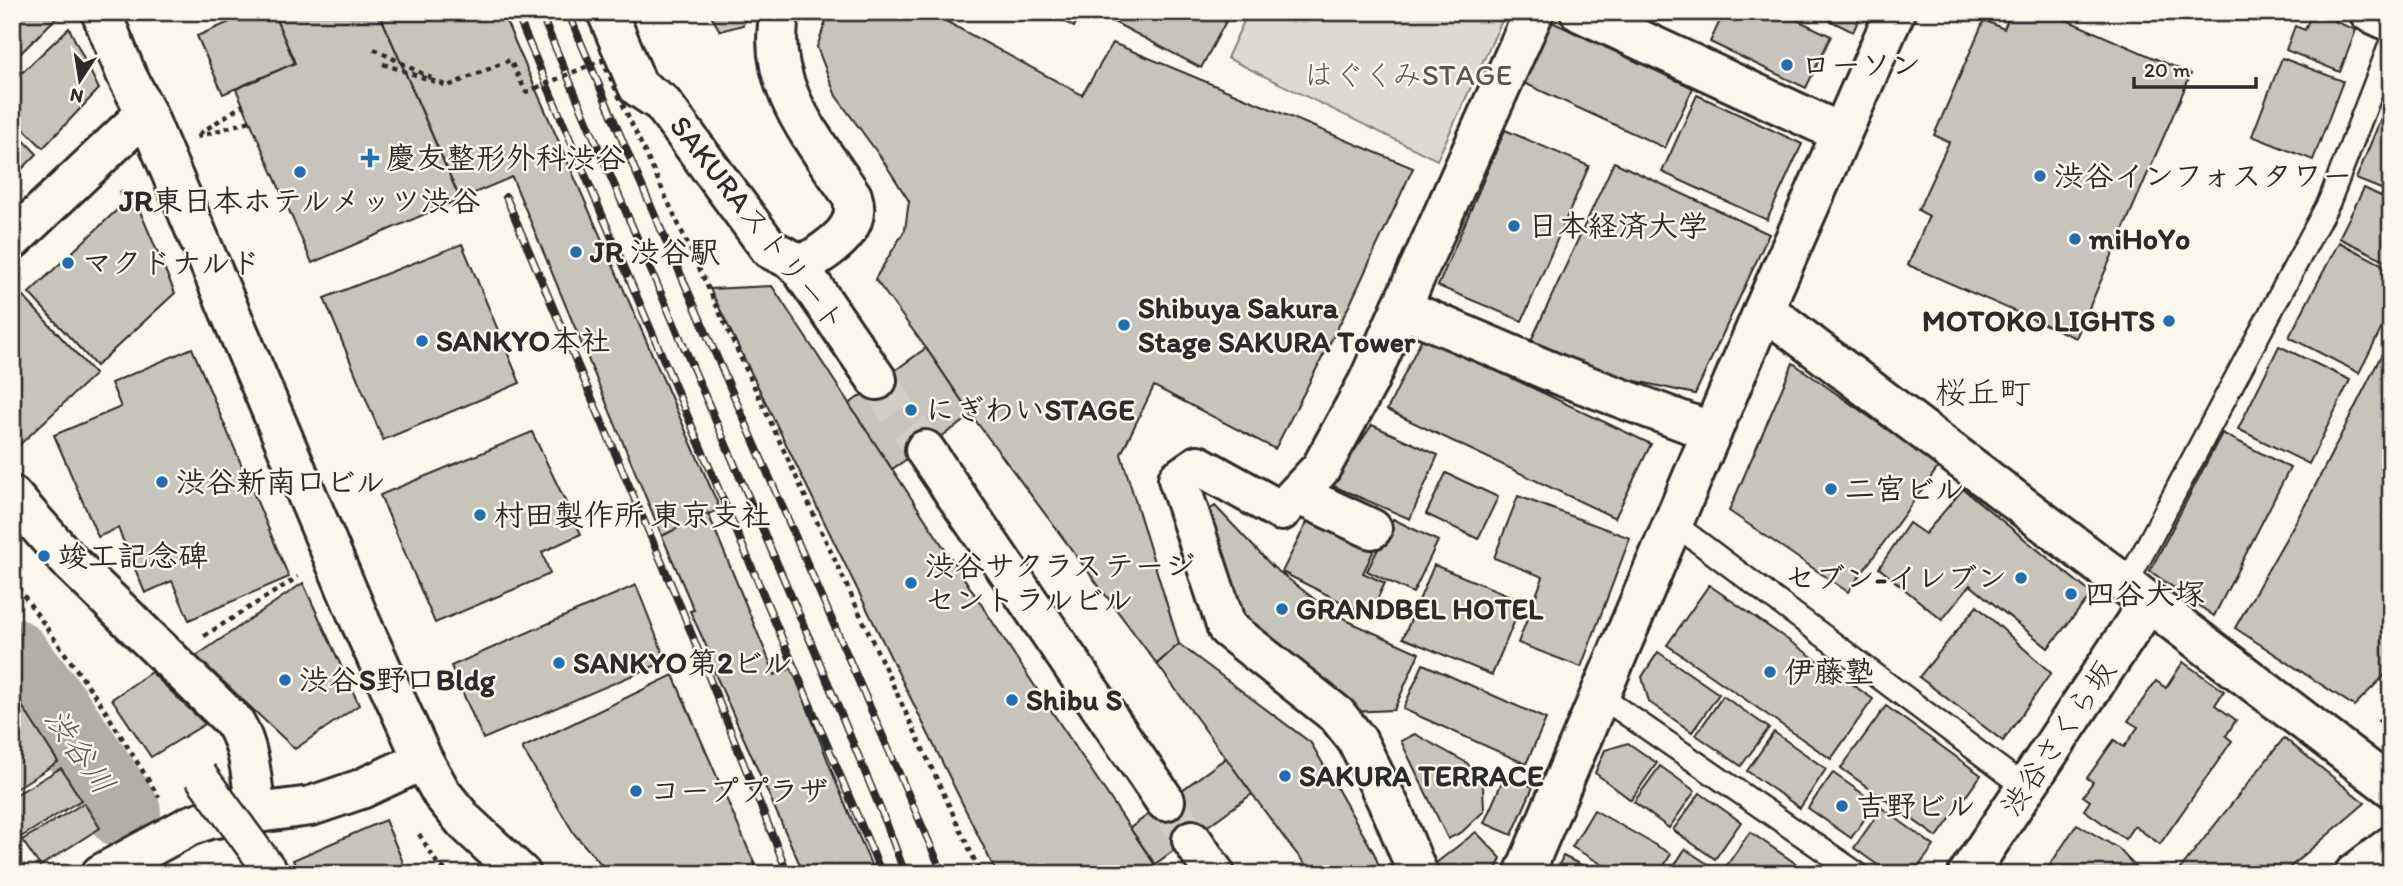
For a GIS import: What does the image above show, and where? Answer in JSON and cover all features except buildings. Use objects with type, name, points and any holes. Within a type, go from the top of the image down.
[{"type":"street","points":[[101,12],[361,623],[423,760],[442,794],[465,822],[521,874]]},
{"type":"street","name":"SAKURAストリート","points":[[607,12],[638,87],[662,103],[770,249],[795,263],[877,380]]},
{"type":"street","points":[[780,12],[775,36],[777,57],[790,100],[798,117],[852,196],[856,208],[848,231],[795,263]]},
{"type":"street","points":[[1418,874],[1394,813],[1356,740],[1337,715],[1227,628],[1178,479],[1198,466],[1280,511],[1321,468],[1368,382],[1534,12]]},
{"type":"street","points":[[1580,12],[1842,133]]},
{"type":"street","points":[[1524,874],[1895,12]]},
{"type":"street","points":[[2369,12],[2391,22]]},
{"type":"street","points":[[22,255],[146,113]]},
{"type":"street","points":[[1401,308],[1559,375],[1712,432]]},
{"type":"street","points":[[1765,309],[2391,787]]},
{"type":"street","points":[[925,450],[1165,801]]},
{"type":"street","points":[[1297,494],[1372,530]]},
{"type":"street","points":[[12,496],[71,563],[235,723],[247,756],[256,814]]},
{"type":"street","name":"渋谷さくら坂","points":[[1968,874],[2025,787],[2137,593]]},
{"type":"street","points":[[108,870],[189,826],[209,819],[311,806],[361,789],[423,760]]},
{"type":"street","points":[[200,775],[273,874]]},
{"type":"street","points":[[1192,840],[1215,874]]},
{"type":"street","points":[[2354,874],[2391,846]]},
{"type":"lane","points":[[2137,593],[2329,202],[2391,43]]},
{"type":"lane","points":[[1673,523],[2025,787]]},
{"type":"lane","points":[[1600,696],[1858,874]]},
{"type":"path","points":[[374,49],[448,86]]},
{"type":"path","points":[[383,64],[448,86],[510,60],[526,92],[602,60],[981,874]]},
{"type":"path","points":[[243,105],[192,138],[250,121]]},
{"type":"path","points":[[111,194],[140,194]]},
{"type":"path","points":[[12,288],[22,255]]},
{"type":"path","points":[[168,659],[299,576]]},
{"type":"path","points":[[12,579],[101,704],[160,798]]},
{"type":"path","points":[[413,825],[437,863],[450,874]]},
{"type":"green space","name":"はぐくみSTAGE","points":[[1248,12],[1506,12],[1437,160],[1227,58]]},
{"type":"waterway","name":"渋谷川","points":[[12,655],[53,708],[124,812]]},
{"type":"tunnel","points":[[877,380],[925,450]]},
{"type":"tunnel","points":[[1165,801],[1192,840]]},
{"type":"railway","points":[[516,12],[882,874]]},
{"type":"railway","points":[[540,12],[816,654],[905,874]]},
{"type":"railway","points":[[568,12],[943,874]]},
{"type":"railway","points":[[506,197],[682,610],[788,874]]},
{"type":"place","name":"ローソン","points":[[1787,65]]},
{"type":"place","name":"慶友整形外科渋谷","points":[[370,158]]},
{"type":"place","name":"JR東日本ホテルメッツ渋谷","points":[[300,172]]},
{"type":"place","name":"渋谷インフォスタワー","points":[[2040,176]]},
{"type":"place","name":"日本経済大学","points":[[1514,226]]},
{"type":"place","name":"miHoYo","points":[[2075,239]]},
{"type":"place","name":"JR 渋谷駅","points":[[576,252]]},
{"type":"place","name":"マクドナルド","points":[[68,263]]},
{"type":"place","name":"MOTOKO LIGHTS","points":[[2169,321]]},
{"type":"place","name":"Shibuya Sakura Stage SAKURA Tower","points":[[1124,325]]},
{"type":"place","name":"SANKYO本社","points":[[422,341]]},
{"type":"place","name":"にぎわいSTAGE","points":[[911,410]]},
{"type":"place","name":"渋谷新南口ビル","points":[[162,482]]},
{"type":"place","name":"二宮ビル","points":[[1831,489]]},
{"type":"place","name":"村田製作所 東京支社","points":[[480,515]]},
{"type":"place","name":"竣工記念碑","points":[[44,556]]},
{"type":"place","name":"セブン-イレブン","points":[[2021,578]]},
{"type":"place","name":"渋谷サクラステージ セントラルビル","points":[[911,583]]},
{"type":"place","name":"四谷大塚","points":[[2071,594]]},
{"type":"place","name":"GRANDBEL HOTEL","points":[[1282,609]]},
{"type":"place","name":"SANKYO第2ビル","points":[[559,663]]},
{"type":"place","name":"伊藤塾","points":[[1770,672]]},
{"type":"place","name":"渋谷S野口Bldg","points":[[285,680]]},
{"type":"place","name":"Shibu S","points":[[1012,700]]},
{"type":"place","name":"SAKURA TERRACE","points":[[1285,776]]},
{"type":"place","name":"コーププラザ","points":[[636,791]]},
{"type":"place","name":"吉野ビル","points":[[1842,806]]},
{"type":"district","name":"桜丘町","points":[[1983,392]]}]
